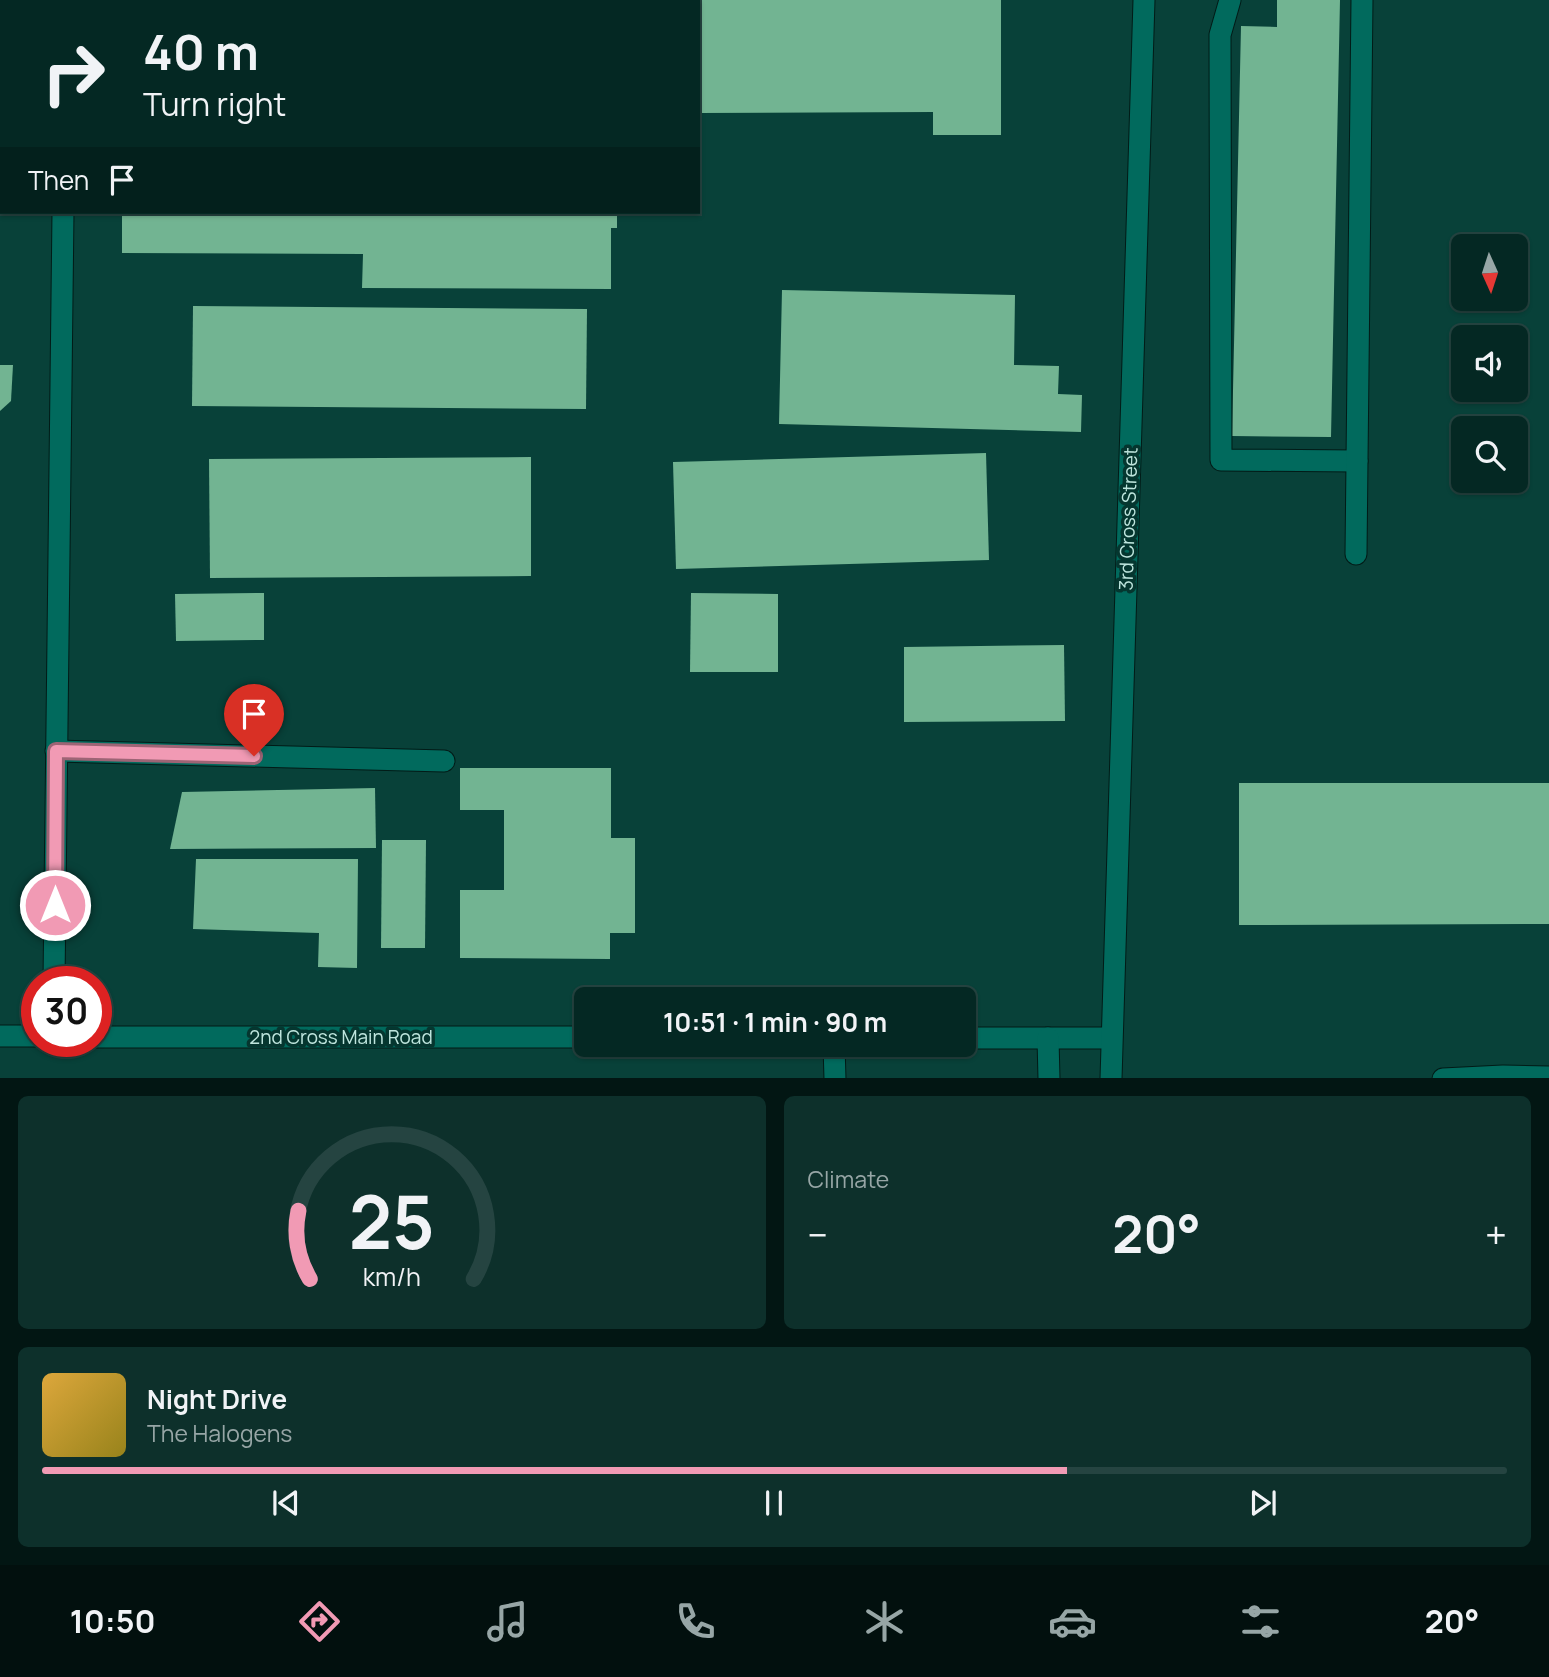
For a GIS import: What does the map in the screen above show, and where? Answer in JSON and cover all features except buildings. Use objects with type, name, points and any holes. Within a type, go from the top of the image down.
[{"type":"street","name":"3rd Cross Street","points":[[1111,1078],[1144,0]]},
{"type":"street","points":[[1230,0],[1220,36],[1221,460],[1357,461]]},
{"type":"street","points":[[1356,554],[1362,0]]},
{"type":"street","points":[[54,966],[63,214]]},
{"type":"street","points":[[56,751],[444,761]]},
{"type":"street","points":[[0,1037],[21,1037]]},
{"type":"street","name":"2nd Cross Main Road","points":[[112,1037],[574,1037]]},
{"type":"street","points":[[976,1038],[1111,1038]]},
{"type":"street","points":[[1048,1038],[1049,1078]]},
{"type":"street","points":[[834,1057],[835,1078]]},
{"type":"street","points":[[1473,1078],[1549,1077]]},
{"type":"shaded area","points":[[700,0],[1549,0],[1549,1078],[0,1078],[0,214],[700,214]]},
{"type":"route","points":[[55,905],[56,751],[254,756]]}]
